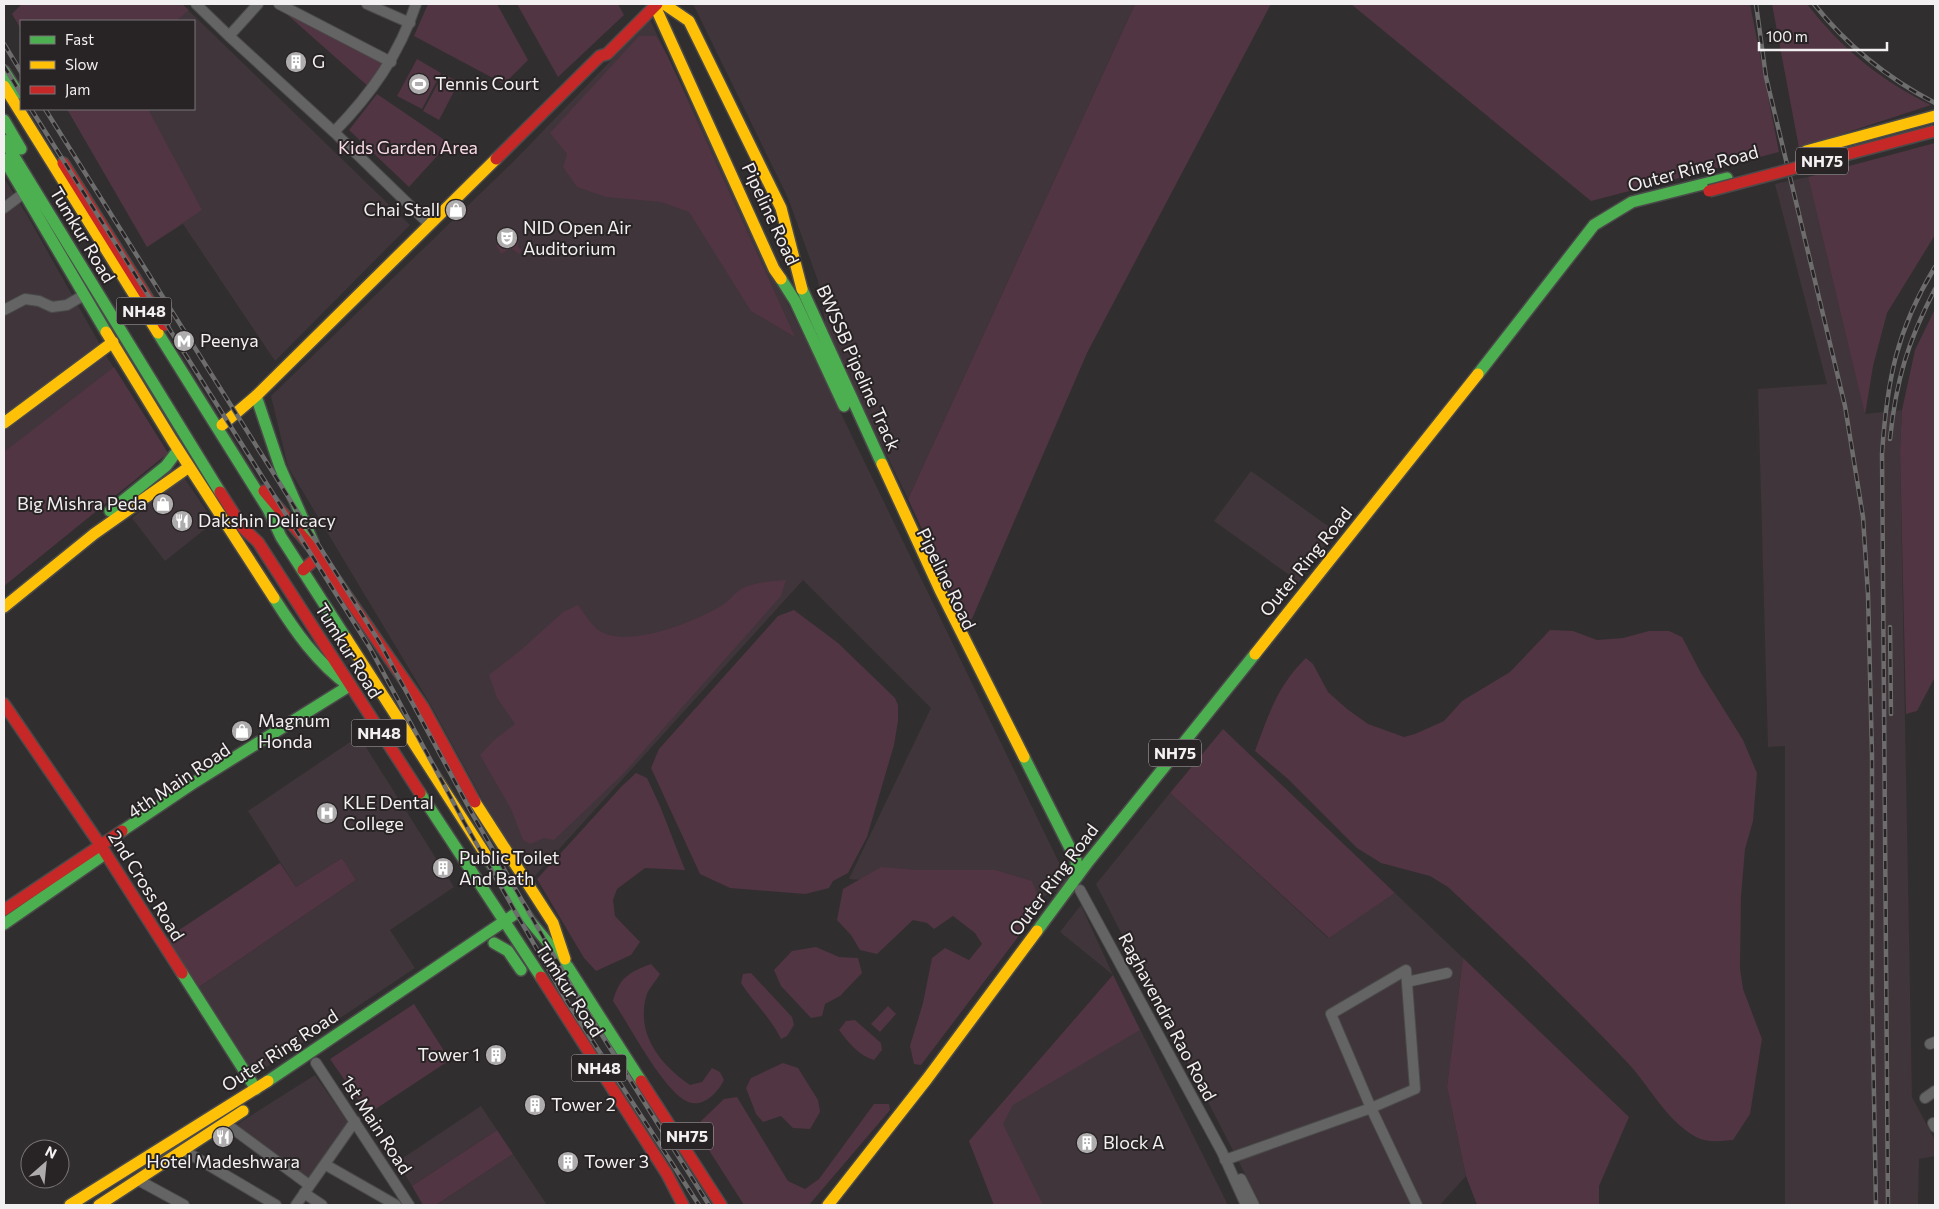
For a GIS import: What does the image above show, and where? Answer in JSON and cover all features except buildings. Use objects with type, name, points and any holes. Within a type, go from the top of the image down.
[{"type":"main road","points":[[222,425],[256,396],[600,56],[656,4]]},
{"type":"main road","name":"BWSSB Pipeline Track","points":[[656,4],[689,21],[781,208],[804,297],[940,590]]},
{"type":"main road","name":"Pipeline Road","points":[[656,4],[774,269],[795,300],[932,591],[1059,837],[1076,860],[1077,877]]},
{"type":"main road","points":[[4,71],[20,96]]},
{"type":"main road","name":"Tumkur Road","points":[[4,86],[268,509],[281,537]]},
{"type":"main road","points":[[4,100],[205,439],[253,524],[258,542]]},
{"type":"main road","points":[[29,110],[141,287],[252,476],[319,556],[423,706],[481,813],[554,923],[568,967]]},
{"type":"main road","points":[[1806,151],[1935,116]]},
{"type":"main road","points":[[4,120],[205,439],[259,514],[281,537]]},
{"type":"main road","name":"Outer Ring Road","points":[[1431,452],[1594,238],[1612,220],[1635,208],[1935,122]]},
{"type":"main road","name":"Outer Ring Road","points":[[828,1205],[927,1078],[1077,877],[1436,428],[1594,225],[1632,202],[1707,187],[1935,131]]},
{"type":"main road","name":"Tumkur Road","points":[[4,140],[191,448],[243,528],[258,542],[464,862],[512,932],[544,959],[568,967],[721,1205]]},
{"type":"main road","points":[[4,159],[178,450],[294,629],[328,671],[351,689]]},
{"type":"main road","points":[[4,423],[113,342]]},
{"type":"main road","points":[[256,396],[280,467],[319,556]]},
{"type":"main road","points":[[4,595],[166,466],[178,450]]},
{"type":"main road","points":[[4,607],[94,534],[189,467]]},
{"type":"main road","name":"NH48","points":[[281,537],[303,570]]},
{"type":"main road","points":[[303,570],[319,556]]},
{"type":"main road","name":"Tumkur Road","points":[[303,570],[530,921],[544,959],[683,1205]]},
{"type":"main road","name":"Outer Ring Road","points":[[842,1205],[1080,890],[1323,588]]},
{"type":"main road","name":"Pipeline Road","points":[[940,590],[1059,837]]},
{"type":"main road","name":"4th Main Road","points":[[4,910],[100,852],[351,689]]},
{"type":"main road","name":"2nd Cross Road","points":[[4,704],[100,852],[173,977],[252,1091]]},
{"type":"main road","points":[[4,718],[100,852]]},
{"type":"main road","name":"4th Main Road","points":[[4,924],[100,852]]},
{"type":"main road","name":"Outer Ring Road","points":[[70,1205],[252,1091],[417,982],[522,909]]},
{"type":"main road","points":[[528,981],[508,951],[490,946],[530,921]]},
{"type":"main road","name":"Outer Ring Road","points":[[106,1204],[138,1180],[386,1015]]},
{"type":"main road","points":[[568,1041],[661,1183],[676,1195]]},
{"type":"main road","name":"NH75","points":[[635,1070],[678,1122],[734,1205]]},
{"type":"street","points":[[196,4],[334,132],[429,224]]},
{"type":"street","points":[[229,36],[258,4]]},
{"type":"street","points":[[279,4],[391,62]]},
{"type":"street","points":[[367,4],[410,23]]},
{"type":"street","points":[[334,132],[364,100],[391,62],[410,23],[416,4]]},
{"type":"street","points":[[4,208],[24,193]]},
{"type":"street","points":[[4,310],[25,299],[39,301],[52,308],[67,305],[84,295]]},
{"type":"street","name":"Raghavendra Rao Road","points":[[1080,890],[1225,1160],[1246,1205]]},
{"type":"street","points":[[1225,1160],[1372,1108],[1415,1089],[1406,970],[1331,1014],[1372,1108],[1417,1205]]},
{"type":"street","points":[[1407,982],[1447,973]]},
{"type":"street","name":"1st Main Road","points":[[316,1063],[409,1205]]},
{"type":"street","points":[[1925,1098],[1935,1091]]},
{"type":"street","points":[[296,1205],[326,1165],[355,1121]]},
{"type":"street","points":[[225,1123],[307,1189],[322,1205]]},
{"type":"street","points":[[183,1150],[276,1205]]},
{"type":"street","name":"Raghavendra Rao Road","points":[[1225,1160],[1235,1167],[1254,1205]]},
{"type":"street","points":[[326,1165],[396,1205]]},
{"type":"street","points":[[138,1180],[184,1205]]},
{"type":"shaded area","points":[[22,4],[182,4],[410,225],[275,361],[183,224],[147,247],[68,110],[195,110],[195,20],[20,20],[20,27],[12,14]]},
{"type":"shaded area","points":[[693,4],[1135,4],[908,499],[827,333],[818,281],[788,198]]},
{"type":"shaded area","points":[[650,20],[1068,881],[1058,894],[1055,890],[1050,889],[1046,896],[849,879],[931,708],[803,580],[533,878],[495,823],[429,702],[288,467],[271,396],[514,161]]},
{"type":"shaded area","points":[[1808,177],[1865,414],[1902,410],[1900,451],[1912,1097],[1935,1140],[1935,1156],[1919,1159],[1918,1205],[1785,1205],[1785,746],[1768,747],[1758,389],[1827,384],[1775,184]]},
{"type":"shaded area","points":[[4,178],[107,357],[168,453],[4,586]]},
{"type":"shaded area","points":[[1251,471],[1335,531],[1299,582],[1214,521]]},
{"type":"shaded area","points":[[183,476],[214,522],[165,561],[132,518]]},
{"type":"shaded area","points":[[359,736],[454,887],[390,930],[415,968],[255,1075],[199,987],[356,880],[342,858],[296,887],[248,811]]},
{"type":"shaded area","points":[[1170,793],[1328,938],[1395,893],[1463,958],[1447,1087],[1466,1176],[1440,1205],[1261,1205],[1096,884]]},
{"type":"shaded area","points":[[1081,905],[1113,975],[1060,932]]},
{"type":"shaded area","points":[[1113,975],[1228,1205],[994,1205],[969,1141]]},
{"type":"shaded area","points":[[315,1075],[350,1125],[309,1180],[236,1125]]},
{"type":"shaded area","points":[[481,1106],[497,1130],[412,1186],[397,1162]]},
{"type":"shaded area","points":[[513,1154],[547,1205],[436,1205]]},
{"type":"green space","points":[[22,4],[182,4],[189,10],[177,20],[20,20],[20,27],[12,14]]},
{"type":"green space","points":[[428,4],[497,4],[528,60],[504,84],[414,36]]},
{"type":"green space","points":[[517,4],[618,4],[624,15],[558,77]]},
{"type":"green space","points":[[1135,4],[1271,4],[1087,353],[968,628],[908,499]]},
{"type":"green space","points":[[1351,4],[1750,4],[1779,152],[1591,201]]},
{"type":"green space","points":[[1772,4],[1807,4],[1834,35],[1863,62],[1895,85],[1931,105],[1799,148]]},
{"type":"green space","points":[[282,10],[385,63],[370,88]]},
{"type":"green space","points":[[639,36],[656,36],[667,55],[795,337],[751,311],[689,212],[661,202],[606,197],[577,187],[563,167],[567,154],[550,133]]},
{"type":"green space","name":"Tennis Court","points":[[417,59],[441,73],[422,109],[397,96]]},
{"type":"green space","points":[[443,74],[459,82],[439,120],[423,111]]},
{"type":"green space","name":"Kids Garden Area","points":[[377,94],[449,143],[409,187],[349,130]]},
{"type":"green space","points":[[68,110],[149,110],[202,210],[147,247]]},
{"type":"green space","points":[[1935,143],[1935,235],[1887,313],[1873,366],[1865,415],[1808,177]]},
{"type":"green space","points":[[508,233],[518,241],[518,247],[522,250],[519,254],[511,248],[501,254],[496,245],[504,241],[503,237]]},
{"type":"green space","points":[[1935,309],[1935,677],[1917,711],[1906,714],[1900,451],[1902,410],[1915,350]]},
{"type":"green space","points":[[114,367],[168,453],[4,586],[4,452]]},
{"type":"green space","points":[[786,580],[781,596],[623,774],[554,840],[544,838],[530,844],[523,840],[511,809],[480,755],[494,740],[515,724],[497,698],[489,675],[521,650],[563,612],[578,605],[594,627],[609,635],[625,637],[643,635],[680,625],[712,611],[745,587]]},
{"type":"green space","points":[[794,610],[838,643],[895,698],[898,705],[898,721],[894,745],[867,837],[848,873],[833,881],[829,888],[805,894],[730,888],[700,874],[651,768],[659,749],[778,616]]},
{"type":"green space","points":[[1550,630],[1573,631],[1597,640],[1623,638],[1649,631],[1669,631],[1682,637],[1701,673],[1743,740],[1757,773],[1753,821],[1745,849],[1741,896],[1740,968],[1743,989],[1762,1039],[1750,1114],[1733,1140],[1705,1140],[1685,1130],[1666,1111],[1633,1069],[1603,1037],[1448,887],[1430,876],[1381,863],[1357,848],[1288,779],[1255,751],[1281,690],[1306,658],[1313,664],[1328,692],[1347,709],[1368,724],[1404,737],[1444,721],[1462,701],[1510,672]]},
{"type":"green space","points":[[1223,729],[1395,893],[1329,938],[1170,793]]},
{"type":"green space","points":[[636,773],[647,778],[685,870],[645,868],[617,889],[613,900],[615,916],[640,942],[631,955],[596,971],[584,958],[537,879]]},
{"type":"green space","points":[[342,858],[356,880],[199,987],[167,938],[280,863],[296,887]]},
{"type":"green space","points":[[881,867],[918,870],[995,870],[1032,881],[1040,901],[1040,908],[921,1065],[914,1064],[910,1046],[923,1003],[932,958],[945,948],[969,960],[982,944],[975,933],[953,916],[934,929],[927,923],[913,920],[877,954],[860,950],[851,935],[837,920],[843,889]]},
{"type":"green space","points":[[816,947],[839,957],[858,958],[862,973],[840,996],[825,1004],[822,1016],[811,1018],[781,986],[774,970],[792,951]]},
{"type":"green space","points":[[1463,958],[1629,1117],[1599,1186],[1599,1205],[1477,1205],[1466,1176],[1447,1087]]},
{"type":"green space","points":[[651,964],[660,974],[646,997],[644,1011],[645,1024],[653,1048],[669,1068],[690,1085],[702,1082],[712,1068],[720,1072],[724,1080],[710,1098],[700,1103],[688,1102],[678,1096],[668,1085],[613,1001],[618,987],[626,977]]},
{"type":"green space","points":[[751,973],[792,1017],[794,1025],[787,1036],[781,1039],[741,983],[743,974]]},
{"type":"green space","points":[[1113,975],[1140,1030],[1013,1105],[1003,1124],[1043,1205],[994,1205],[969,1141]]},
{"type":"green space","points":[[414,1004],[450,1060],[368,1114],[330,1059]]},
{"type":"green space","points":[[888,1006],[896,1014],[880,1032],[871,1024]]},
{"type":"green space","points":[[855,1020],[881,1043],[882,1050],[874,1060],[859,1052],[839,1030],[846,1021]]},
{"type":"green space","points":[[783,1063],[798,1068],[818,1100],[820,1112],[810,1129],[793,1128],[781,1116],[763,1122],[756,1114],[746,1088],[751,1078]]},
{"type":"green space","points":[[737,1097],[788,1181],[805,1189],[819,1179],[874,1104],[889,1104],[890,1110],[809,1205],[744,1205],[705,1144],[701,1121],[724,1099]]},
{"type":"green space","points":[[497,1130],[513,1154],[436,1205],[423,1205],[412,1186]]},
{"type":"railway","points":[[1756,4],[1766,77],[1845,406],[1863,517],[1868,594],[1872,755],[1872,989],[1876,1205]]},
{"type":"railway","points":[[1814,4],[1840,34],[1869,60],[1901,83],[1935,103]]},
{"type":"railway","points":[[4,44],[20,70]]},
{"type":"railway","points":[[4,66],[20,92]]},
{"type":"railway","points":[[32,110],[370,648],[464,822],[566,1000],[699,1205]]},
{"type":"railway","points":[[46,110],[380,643],[474,817],[576,994],[709,1205]]},
{"type":"railway","points":[[1888,1205],[1882,454],[1887,403],[1902,335],[1922,290],[1935,267]]},
{"type":"railway","points":[[1890,439],[1896,398],[1910,344],[1935,289]]},
{"type":"railway","points":[[1890,627],[1891,714]]},
{"type":"traffic: fast","points":[[4,71],[18,93]]},
{"type":"traffic: fast","points":[[4,120],[21,149]]},
{"type":"traffic: fast","points":[[4,140],[220,492]]},
{"type":"traffic: fast","points":[[4,159],[106,332]]},
{"type":"traffic: fast","points":[[1478,374],[1594,225],[1632,202],[1727,178]]},
{"type":"traffic: fast","points":[[781,279],[795,301],[844,406]]},
{"type":"traffic: fast","points":[[802,289],[882,464]]},
{"type":"traffic: fast","points":[[158,333],[268,509],[281,537],[346,638]]},
{"type":"traffic: fast","points":[[256,396],[280,467],[313,542]]},
{"type":"traffic: fast","points":[[110,511],[166,466],[178,450]]},
{"type":"traffic: fast","points":[[122,831],[195,782],[349,686],[317,657],[274,598]]},
{"type":"traffic: fast","points":[[1037,931],[1088,862],[1255,654]]},
{"type":"traffic: fast","points":[[1024,757],[1076,860],[1077,877]]},
{"type":"traffic: fast","points":[[420,793],[541,977]]},
{"type":"traffic: fast","points":[[4,924],[102,856]]},
{"type":"traffic: fast","points":[[489,860],[530,921],[568,967],[641,1081]]},
{"type":"traffic: fast","points":[[268,1081],[515,914]]},
{"type":"traffic: fast","points":[[494,943],[508,951],[521,970]]},
{"type":"traffic: fast","points":[[182,973],[256,1089]]},
{"type":"traffic: slow","points":[[654,4],[774,269],[781,279]]},
{"type":"traffic: slow","points":[[664,4],[689,21],[781,208],[802,289]]},
{"type":"traffic: slow","points":[[4,86],[158,333]]},
{"type":"traffic: slow","points":[[1806,151],[1935,116]]},
{"type":"traffic: slow","points":[[222,425],[256,396],[496,159]]},
{"type":"traffic: slow","points":[[106,332],[172,440],[274,598]]},
{"type":"traffic: slow","points":[[4,423],[113,342]]},
{"type":"traffic: slow","points":[[1255,654],[1478,374]]},
{"type":"traffic: slow","points":[[882,464],[940,590],[1024,757]]},
{"type":"traffic: slow","points":[[4,607],[94,534],[189,467]]},
{"type":"traffic: slow","points":[[346,638],[489,860]]},
{"type":"traffic: slow","points":[[475,802],[553,923],[565,959]]},
{"type":"traffic: slow","points":[[828,1205],[927,1079],[1037,931]]},
{"type":"traffic: slow","points":[[70,1205],[268,1081]]},
{"type":"traffic: slow","points":[[99,1205],[243,1111]]},
{"type":"traffic: jam","points":[[496,159],[600,56],[607,54],[657,4]]},
{"type":"traffic: jam","points":[[1709,191],[1935,131]]},
{"type":"traffic: jam","points":[[63,163],[164,325]]},
{"type":"traffic: jam","points":[[264,491],[319,556],[423,707],[475,802]]},
{"type":"traffic: jam","points":[[220,492],[243,528],[258,542],[420,793]]},
{"type":"traffic: jam","points":[[303,570],[319,556]]},
{"type":"traffic: jam","points":[[4,704],[101,846],[182,973]]},
{"type":"traffic: jam","points":[[4,910],[122,831]]},
{"type":"traffic: jam","points":[[541,977],[667,1174],[683,1205]]},
{"type":"traffic: jam","points":[[641,1081],[721,1205]]},
{"type":"place","name":"G","points":[[296,62]]},
{"type":"place","name":"Tennis Court","points":[[419,84]]},
{"type":"place","name":"Chai Stall","points":[[456,210]]},
{"type":"place","name":"NID Open Air Auditorium","points":[[507,238]]},
{"type":"place","name":"Peenya","points":[[184,341]]},
{"type":"place","name":"Big Mishra Peda","points":[[163,504]]},
{"type":"place","name":"Dakshin Delicacy","points":[[182,521]]},
{"type":"place","name":"Magnum Honda","points":[[242,731]]},
{"type":"place","name":"KLE Dental College","points":[[327,813]]},
{"type":"place","name":"Public Toilet And Bath","points":[[443,868]]},
{"type":"place","name":"Tower 1","points":[[496,1055]]},
{"type":"place","name":"Tower 2","points":[[535,1105]]},
{"type":"place","name":"Hotel Madeshwara","points":[[223,1137]]},
{"type":"place","name":"Block A","points":[[1087,1143]]},
{"type":"place","name":"Tower 3","points":[[568,1162]]}]
